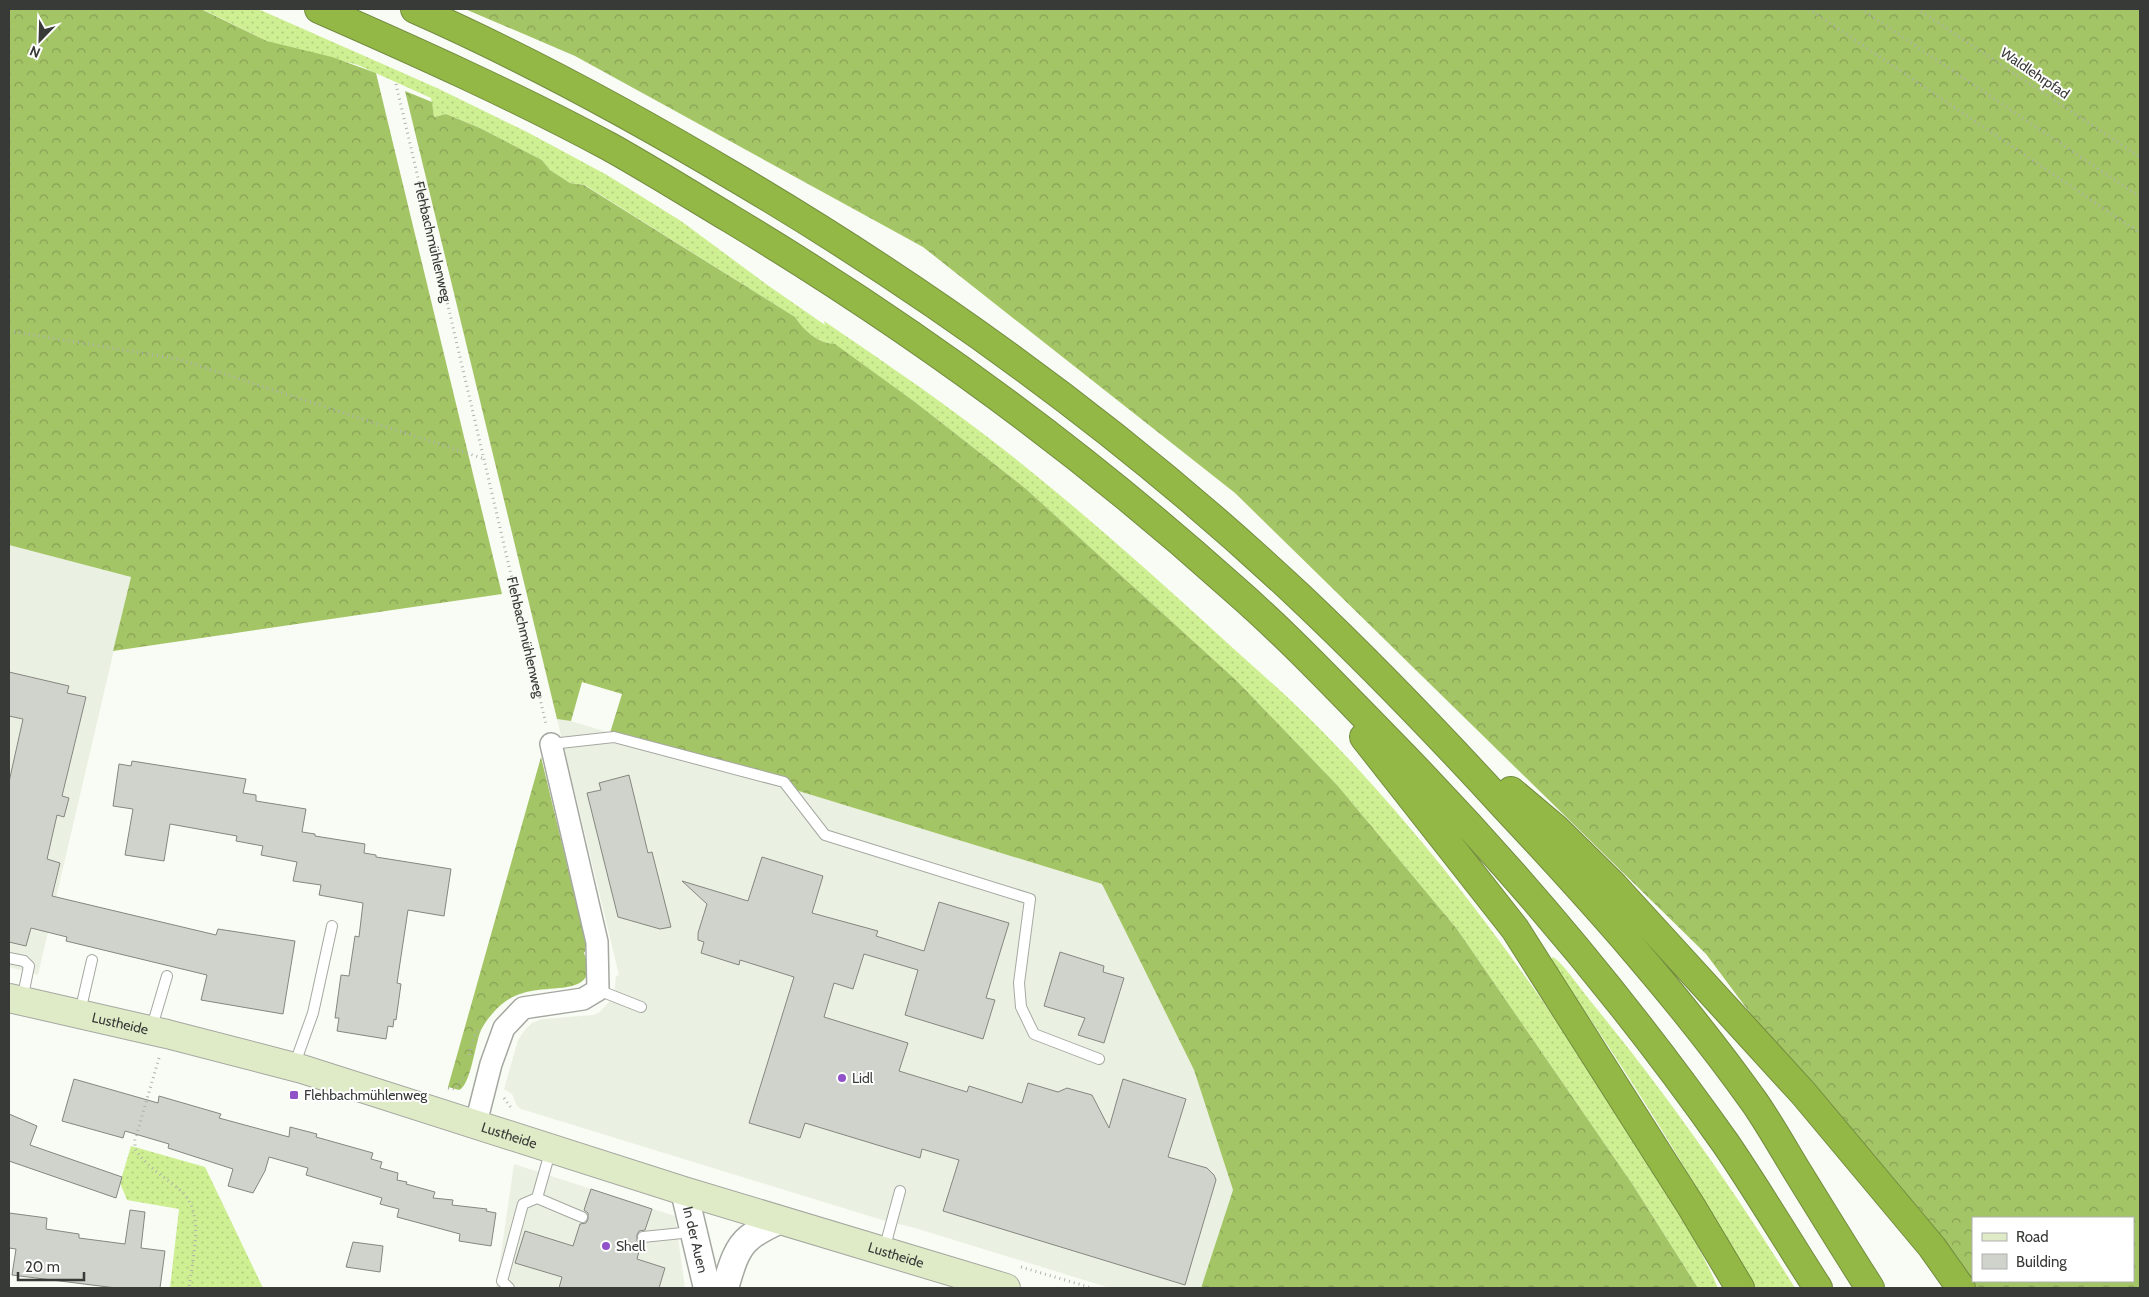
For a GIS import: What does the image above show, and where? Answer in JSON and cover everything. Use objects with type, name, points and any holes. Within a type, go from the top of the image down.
[{"type":"highway","points":[[319,9],[458,71],[610,148],[766,240],[854,295],[953,363],[1100,475],[1207,565],[1295,646],[1452,804],[1539,902],[1628,1012],[1727,1146],[1818,1288]]},
{"type":"highway","points":[[415,9],[532,65],[628,115],[704,159],[882,268],[981,336],[1120,442],[1211,517],[1299,596],[1437,733],[1581,888],[1675,999],[1756,1105],[1870,1288]]},
{"type":"highway","points":[[1295,646],[1369,744],[1516,929],[1691,1206],[1740,1288]]},
{"type":"highway","points":[[1437,733],[1555,828],[1614,886],[1804,1094],[1932,1247],[1961,1288]]},
{"type":"highway","points":[[1691,1206],[1723,1288]]},
{"type":"main road","name":"Lustheide","points":[[15,999],[159,1032],[294,1067],[684,1191],[1006,1288]]},
{"type":"street","points":[[476,1124],[504,1028],[523,1008],[583,999],[598,990],[596,942],[551,744]]},
{"type":"street","name":"In der Auen","points":[[684,1191],[707,1288]]},
{"type":"street","name":"In der Auen","points":[[725,1288],[732,1266],[743,1244],[749,1237],[780,1220]]},
{"type":"lane","points":[[551,744],[614,737],[784,782],[825,835],[1030,898],[1019,983],[1021,1007],[1034,1034],[1099,1059]]},
{"type":"lane","points":[[294,1067],[313,1013],[332,926]]},
{"type":"lane","points":[[9,958],[24,962],[29,966],[15,999]]},
{"type":"lane","points":[[80,1014],[92,960]]},
{"type":"lane","points":[[159,1032],[167,976]]},
{"type":"lane","points":[[598,990],[641,1007]]},
{"type":"lane","points":[[537,1198],[552,1148]]},
{"type":"lane","points":[[884,1251],[900,1191]]},
{"type":"lane","points":[[509,1288],[502,1281],[524,1204],[537,1198],[582,1217]]},
{"type":"lane","points":[[643,1236],[695,1231]]},
{"type":"path","points":[[1810,9],[2140,233]]},
{"type":"path","points":[[1861,9],[2140,197]]},
{"type":"path","name":"Waldlehrpfad","points":[[1917,9],[2140,157]]},
{"type":"path","name":"Flehbachmühlenweg","points":[[396,84],[486,460],[551,744]]},
{"type":"path","points":[[9,331],[178,359],[486,460]]},
{"type":"path","points":[[159,1032],[135,1140],[135,1149],[154,1170],[183,1193],[196,1215],[190,1288]]},
{"type":"path","points":[[463,1080],[501,1093],[513,1111]]},
{"type":"shaded area","points":[[9,545],[131,577],[38,975],[9,967]]},
{"type":"shaded area","points":[[557,719],[571,721],[1102,884],[1194,1070],[1233,1190],[1201,1288],[1110,1288],[915,1228],[882,1220],[521,1109],[517,1106],[512,1094],[504,1089],[518,1040],[524,1031],[532,1023],[542,1019],[593,1015],[600,1012],[614,996],[616,976],[619,975]]},
{"type":"shaded area","points":[[514,1164],[675,1216],[685,1288],[496,1288]]},
{"type":"green space","points":[[9,9],[201,9],[267,41],[332,57],[376,73],[502,594],[113,651],[131,577],[9,545]]},
{"type":"green space","points":[[202,9],[258,9],[437,88],[527,132],[607,175],[681,221],[825,325],[824,321],[920,387],[1067,501],[1154,577],[1310,719],[1363,774],[1437,861],[1507,951],[1572,1045],[1665,1188],[1693,1237],[1718,1288],[1698,1288],[1633,1185],[1457,929],[1338,786],[1236,680],[1025,488],[915,402],[836,345],[823,342],[812,336],[795,317],[585,185],[570,183],[550,170],[542,160],[480,128],[446,114],[434,117],[431,98],[358,65],[267,41]]},
{"type":"green space","points":[[465,9],[2140,9],[2140,1288],[1962,1288],[1912,1230],[1706,954],[1235,493],[923,247],[575,56]]},
{"type":"green space","points":[[405,91],[432,102],[434,117],[446,114],[480,128],[542,160],[550,170],[570,183],[584,185],[795,317],[812,336],[835,344],[915,402],[1025,488],[1236,680],[1338,786],[1457,929],[1633,1185],[1698,1288],[1201,1288],[1233,1190],[1194,1070],[1102,884],[610,733],[622,694],[582,682],[571,721],[557,719]]},
{"type":"green space","points":[[541,757],[587,947],[584,953],[588,965],[587,974],[583,981],[576,985],[525,992],[498,1007],[481,1030],[470,1072],[463,1087],[459,1090],[448,1087]]},
{"type":"green space","points":[[1553,957],[1573,978],[1673,1107],[1748,1215],[1795,1288],[1752,1288],[1706,1204],[1656,1121],[1550,961]]},
{"type":"green space","points":[[131,1146],[205,1167],[263,1288],[170,1288],[179,1209],[127,1200],[120,1183]]},
{"type":"building","points":[[9,672],[69,686],[67,693],[86,697],[62,796],[69,798],[64,817],[57,815],[47,859],[60,863],[52,896],[216,935],[218,929],[295,941],[283,1014],[201,1000],[207,975],[66,941],[67,937],[31,928],[26,946],[9,942],[9,782],[23,719],[9,716]]},
{"type":"building","points":[[132,761],[246,779],[243,793],[256,795],[256,801],[306,809],[302,832],[365,844],[364,853],[376,855],[376,857],[451,869],[444,916],[408,910],[397,983],[401,984],[396,1020],[394,1019],[393,1027],[388,1026],[386,1039],[337,1031],[339,1018],[335,1018],[341,975],[349,976],[355,936],[359,937],[363,903],[319,895],[321,885],[293,881],[297,862],[261,855],[263,846],[236,841],[237,836],[170,824],[164,861],[125,855],[133,809],[113,806],[119,764],[131,766]]},
{"type":"building","points":[[629,775],[648,853],[652,852],[671,927],[660,929],[618,917],[587,793],[601,790],[599,783]]},
{"type":"building","points":[[762,857],[823,876],[812,913],[878,931],[876,936],[924,951],[939,902],[1009,923],[986,998],[995,1000],[983,1039],[905,1015],[918,970],[864,954],[853,989],[834,983],[824,1017],[908,1043],[899,1071],[967,1092],[969,1086],[1022,1103],[1028,1083],[1058,1092],[1067,1088],[1092,1095],[1109,1128],[1123,1079],[1186,1099],[1168,1157],[1207,1168],[1216,1180],[1185,1285],[943,1211],[959,1160],[922,1149],[920,1158],[805,1123],[800,1138],[749,1123],[794,977],[740,960],[739,965],[701,953],[704,942],[698,940],[698,933],[707,904],[682,881],[748,901]]},
{"type":"building","points":[[1060,952],[1104,966],[1103,972],[1124,978],[1104,1043],[1078,1035],[1085,1018],[1044,1006]]},
{"type":"building","points":[[74,1079],[158,1103],[159,1096],[221,1114],[219,1118],[289,1137],[290,1127],[317,1134],[316,1137],[373,1153],[371,1159],[382,1162],[380,1168],[398,1173],[397,1180],[407,1182],[406,1184],[435,1192],[433,1198],[453,1200],[452,1205],[487,1209],[486,1211],[496,1213],[491,1246],[459,1241],[460,1234],[397,1217],[399,1209],[380,1204],[382,1198],[306,1175],[308,1168],[269,1157],[265,1171],[253,1193],[228,1186],[233,1169],[168,1148],[169,1144],[125,1131],[123,1138],[62,1121]]},
{"type":"building","points":[[9,1114],[37,1126],[30,1145],[122,1177],[116,1198],[9,1161]]},
{"type":"building","points":[[591,1189],[652,1209],[645,1230],[639,1231],[637,1235],[637,1241],[641,1244],[637,1259],[665,1268],[659,1288],[559,1288],[562,1277],[515,1263],[525,1231],[573,1246],[580,1224],[586,1223],[588,1219],[588,1213],[584,1210]]},
{"type":"building","points":[[130,1210],[145,1212],[141,1248],[165,1251],[160,1288],[116,1288],[12,1275],[16,1249],[9,1248],[9,1213],[47,1218],[46,1229],[79,1234],[79,1238],[125,1244]]},
{"type":"building","points":[[353,1242],[383,1246],[380,1272],[346,1267]]},
{"type":"place","name":"Lidl","points":[[842,1078]]},
{"type":"place","name":"Flehbachmühlenweg","points":[[294,1095]]},
{"type":"place","name":"Shell","points":[[606,1246]]}]
